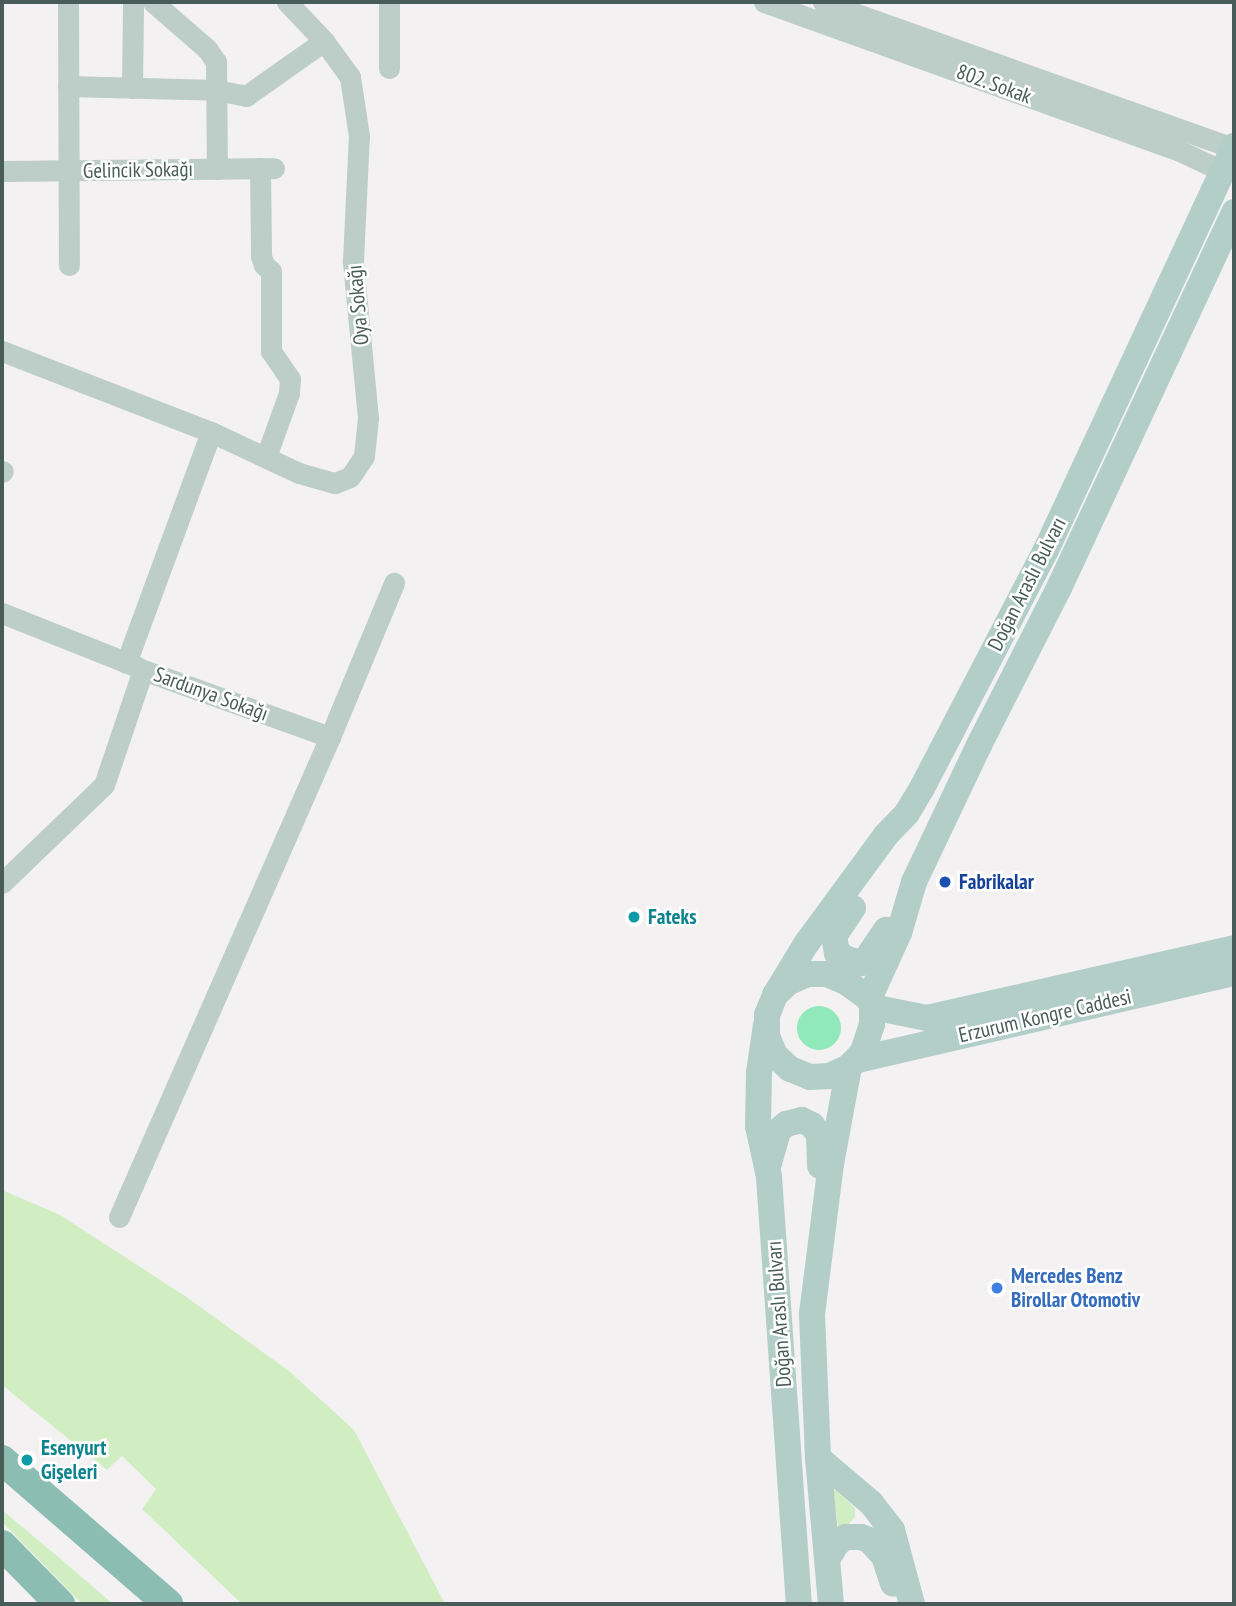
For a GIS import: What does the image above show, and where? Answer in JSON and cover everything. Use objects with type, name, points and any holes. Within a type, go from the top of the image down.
[{"type":"highway","points":[[2,1460],[168,1604]]},
{"type":"highway","points":[[2,1545],[60,1604]]},
{"type":"main road","name":"Doğan Araslı Bulvarı","points":[[775,995],[806,944],[886,835],[907,813],[1046,550],[1230,155]]},
{"type":"main road","name":"Doğan Araslı Bulvarı","points":[[871,1003],[914,882],[1063,579],[1234,212]]},
{"type":"main road","points":[[907,813],[887,857],[834,936],[837,953],[853,962],[861,962],[867,958],[914,882]]},
{"type":"main road","name":"Erzurum Kongre Caddesi","points":[[871,1003],[927,1018],[1234,948]]},
{"type":"main road","points":[[818,973],[837,977],[871,1003],[867,1043],[853,1064],[826,1077],[799,1074],[775,1055],[766,1025],[775,995],[789,982],[818,973]]},
{"type":"main road","name":"Erzurum Kongre Caddesi","points":[[853,1064],[1234,973]]},
{"type":"main road","name":"Doğan Araslı Bulvarı","points":[[766,1025],[759,1073],[758,1126],[769,1177],[799,1604]]},
{"type":"main road","name":"Doğan Araslı Bulvarı","points":[[831,1604],[818,1458],[812,1314],[831,1164],[853,1064]]},
{"type":"main road","points":[[769,1177],[772,1146],[778,1131],[796,1120],[812,1125],[821,1145],[807,1269],[812,1314]]},
{"type":"main road","points":[[818,1458],[871,1503],[892,1530],[912,1604]]},
{"type":"main road","points":[[828,1558],[837,1543],[865,1516],[871,1503]]},
{"type":"main road","points":[[846,1537],[869,1540],[884,1556],[897,1604]]},
{"type":"street","points":[[68,2],[69,265]]},
{"type":"street","points":[[132,88],[133,2]]},
{"type":"street","points":[[153,2],[207,49],[216,62],[216,169]]},
{"type":"street","name":"Oya Sokağı","points":[[2,351],[211,432],[299,472],[335,482],[350,477],[364,456],[368,418],[353,261],[359,136],[350,77],[324,41],[287,2]]},
{"type":"street","points":[[389,2],[389,68]]},
{"type":"street","name":"802. Sokak","points":[[764,2],[1178,150],[1230,155]]},
{"type":"street","name":"802. Sokak","points":[[823,2],[1230,155]]},
{"type":"street","points":[[68,86],[216,89],[246,96],[324,41]]},
{"type":"street","name":"Gelincik Sokağı","points":[[2,171],[267,168],[261,256],[264,265],[271,271],[271,351],[290,379],[289,393],[266,457]]},
{"type":"street","points":[[2,613],[134,666],[211,432]]},
{"type":"street","points":[[119,1217],[330,737],[394,583]]},
{"type":"street","name":"Sardunya Sokağı","points":[[2,883],[104,785],[134,666],[330,737]]},
{"type":"shaded area","points":[[819,1006],[828,1007],[835,1012],[840,1019],[840,1037],[835,1044],[828,1049],[819,1050],[810,1049],[803,1044],[798,1037],[797,1028],[798,1019],[803,1012],[810,1007]]},
{"type":"shaded area","points":[[2,1190],[60,1215],[185,1296],[289,1371],[354,1430],[445,1604],[242,1604],[142,1509],[156,1489],[122,1456],[107,1470],[2,1385]]},
{"type":"shaded area","points":[[833,1488],[855,1508],[855,1517],[839,1535]]},
{"type":"shaded area","points":[[2,1510],[113,1604],[82,1604],[2,1522]]},
{"type":"place","name":"Fabrikalar","points":[[945,882]]},
{"type":"place","name":"Fateks","points":[[634,917]]},
{"type":"place","name":"Mercedes Benz Birollar Otomotiv","points":[[997,1288]]},
{"type":"place","name":"Esenyurt Gişeleri","points":[[27,1460]]}]
